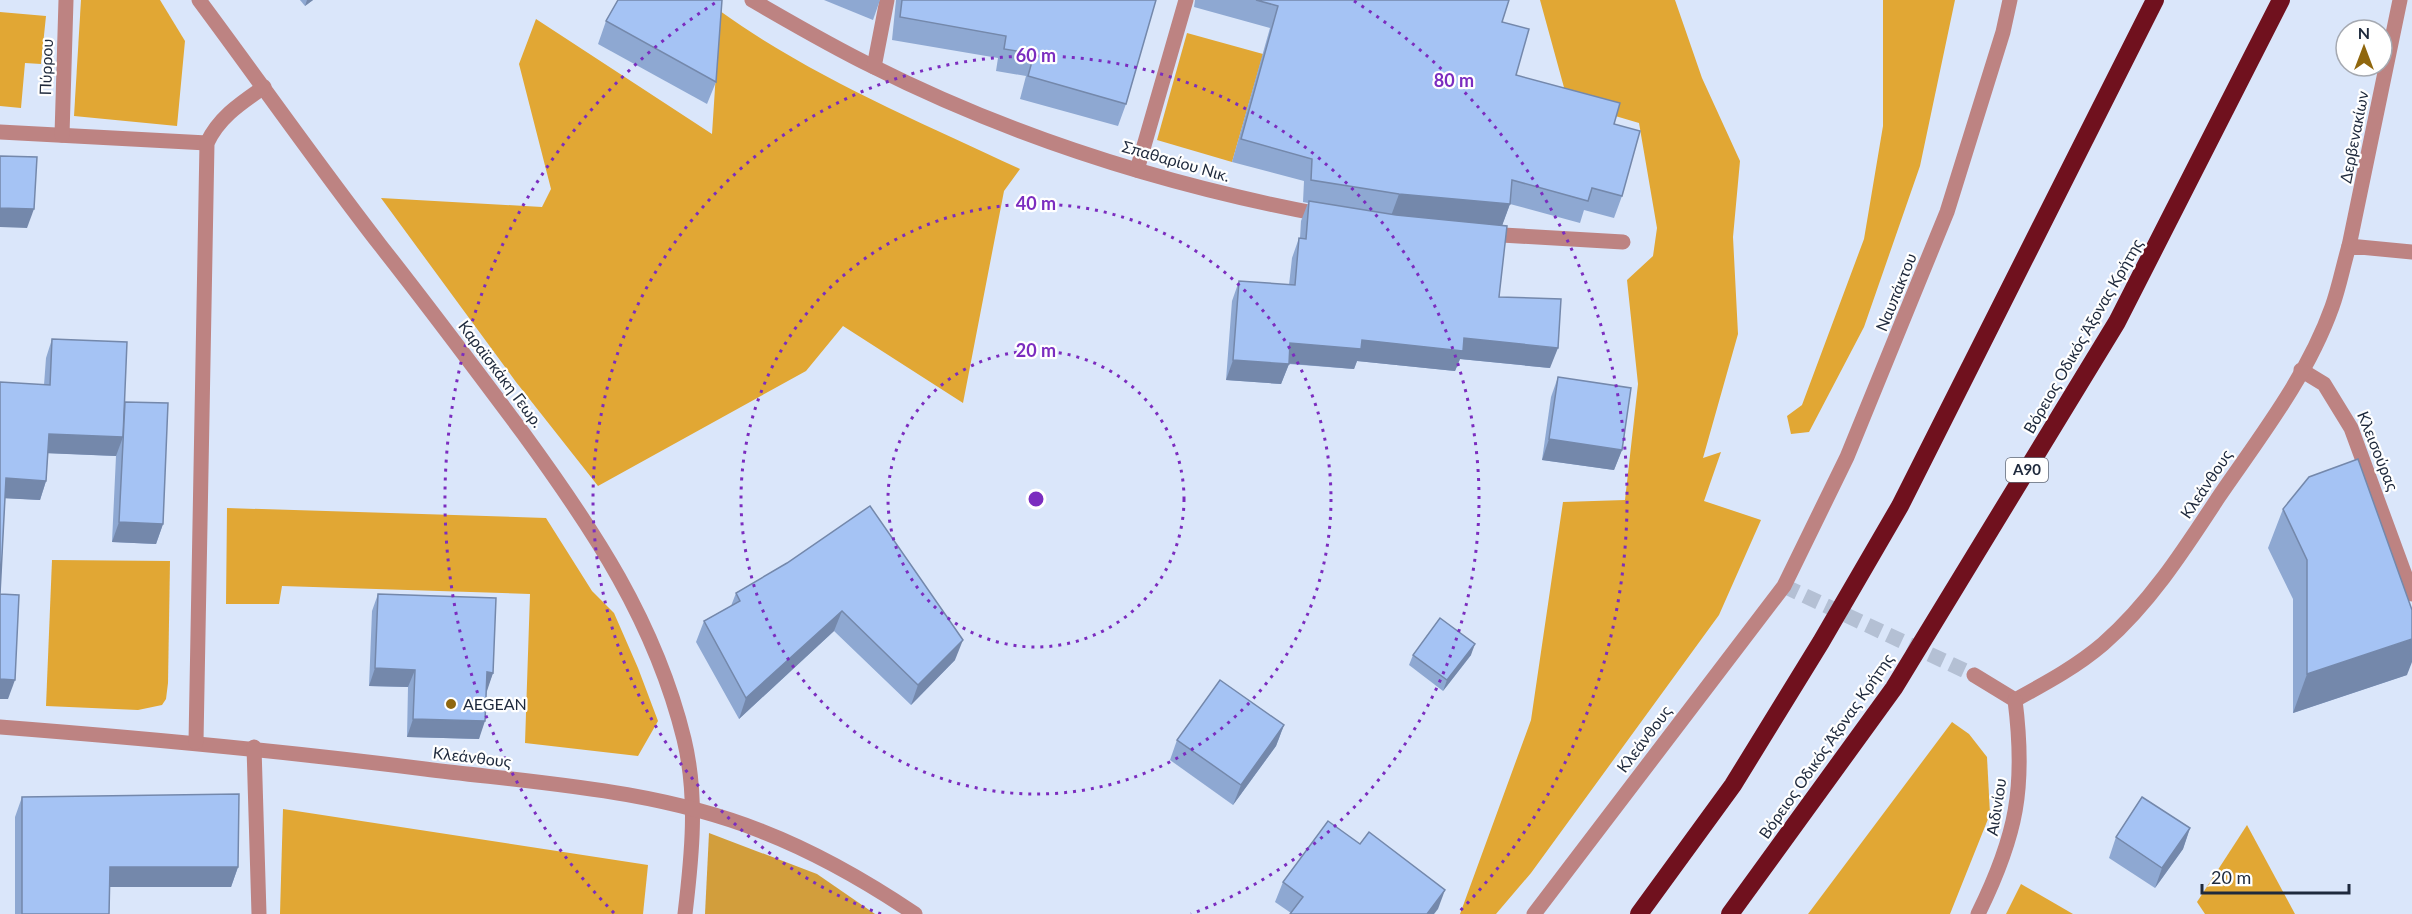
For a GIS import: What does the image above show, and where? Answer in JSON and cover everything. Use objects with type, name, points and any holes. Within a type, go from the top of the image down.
[{"type":"highway","points":[[1639,914],[1733,785],[1821,642],[1900,506],[2155,0]]},
{"type":"highway","name":"Βόρειος Οδικός Άξονας Κρήτης","points":[[1730,914],[1894,688],[2117,322],[2281,0]]},
{"type":"street","name":"Πύρρου","points":[[62,135],[66,0]]},
{"type":"street","name":"Καραϊσκάκη Γεωρ.","points":[[199,0],[332,183],[471,362],[599,542],[636,608],[666,678],[684,740],[694,810],[685,914]]},
{"type":"street","name":"Σπαθαρίου Νικ.","points":[[752,0],[874,67],[986,116],[1064,146],[1137,170],[1249,201],[1335,217]]},
{"type":"street","points":[[874,67],[887,0]]},
{"type":"street","points":[[1137,170],[1186,0]]},
{"type":"street","name":"Ναυπάκτου","points":[[1784,586],[1847,457],[1947,212],[1988,84],[2010,0]]},
{"type":"street","name":"Δερβενακίων","points":[[2349,246],[2400,0]]},
{"type":"street","points":[[196,741],[207,143],[213,129],[230,112],[264,87]]},
{"type":"street","points":[[0,132],[207,143]]},
{"type":"street","points":[[1473,234],[1623,242]]},
{"type":"street","points":[[2349,246],[2412,252]]},
{"type":"street","name":"Κλεάνθους","points":[[2015,700],[2086,658],[2139,609],[2188,543],[2301,370],[2332,307],[2349,246]]},
{"type":"street","name":"Κλεισούρας","points":[[2301,370],[2324,384],[2351,428],[2412,594]]},
{"type":"street","name":"Κλεάνθους","points":[[1534,914],[1784,586]]},
{"type":"street","points":[[1974,675],[2015,700]]},
{"type":"street","name":"Αιδινίου","points":[[1978,914],[2001,868],[2009,843],[2017,800],[2021,753],[2015,700]]},
{"type":"street","name":"Κλεάνθους","points":[[0,727],[254,747],[567,787],[694,810],[760,831],[833,864],[915,914]]},
{"type":"street","points":[[254,747],[258,914]]},
{"type":"shaded area","points":[[81,0],[160,0],[185,41],[177,126],[74,116]]},
{"type":"shaded area","points":[[1540,0],[1675,0],[1702,78],[1740,161],[1733,237],[1738,334],[1703,458],[1721,452],[1704,501],[1761,520],[1719,615],[1531,873],[1496,914],[1460,914],[1531,720],[1563,502],[1625,500],[1638,384],[1627,280],[1653,256],[1657,228],[1639,123],[1568,102]]},
{"type":"shaded area","points":[[1883,0],[1955,0],[1920,166],[1864,327],[1809,432],[1791,434],[1787,416],[1802,405],[1864,239],[1883,126]]},
{"type":"shaded area","points":[[720,11],[755,35],[828,77],[1020,169],[1004,191],[963,403],[843,326],[806,371],[598,486],[516,382],[381,198],[542,207],[551,189],[519,64],[536,19],[712,134]]},
{"type":"shaded area","points":[[0,12],[46,16],[41,64],[25,63],[21,108],[0,106]]},
{"type":"shaded area","points":[[1187,33],[1263,54],[1232,162],[1157,140]]},
{"type":"shaded area","points":[[227,508],[546,518],[592,591],[614,613],[658,721],[638,756],[525,743],[530,594],[282,586],[279,604],[226,604]]},
{"type":"shaded area","points":[[52,560],[170,561],[168,683],[166,699],[162,705],[138,710],[46,706]]},
{"type":"shaded area","points":[[1952,722],[1969,734],[1987,757],[1990,814],[1950,914],[1808,914]]},
{"type":"shaded area","points":[[283,809],[648,865],[643,914],[280,914]]},
{"type":"shaded area","points":[[2247,825],[2295,914],[2205,914],[2197,902]]},
{"type":"shaded area","points":[[709,833],[817,874],[875,914],[705,914]]},
{"type":"shaded area","points":[[2021,884],[2073,914],[2006,914]]},
{"type":"building","points":[[618,0],[722,0],[716,82],[606,21]]},
{"type":"building","points":[[902,0],[1156,0],[1126,104],[1028,76],[1034,54],[1004,49],[1006,36],[900,17]]},
{"type":"building","points":[[1256,0],[1509,0],[1502,22],[1529,29],[1516,75],[1620,103],[1614,124],[1640,131],[1622,196],[1592,188],[1588,201],[1512,180],[1510,204],[1399,194],[1311,180],[1312,159],[1241,139],[1278,6]]},
{"type":"building","points":[[0,156],[37,157],[34,209],[0,208]]},
{"type":"building","points":[[1309,201],[1396,215],[1507,226],[1499,297],[1561,299],[1558,348],[1464,338],[1463,351],[1362,340],[1361,349],[1290,343],[1289,364],[1233,360],[1239,281],[1295,285],[1299,238],[1306,239]]},
{"type":"building","points":[[52,339],[127,342],[123,437],[49,434],[46,481],[6,478],[0,594],[0,382],[50,385]]},
{"type":"building","points":[[1558,377],[1631,388],[1622,450],[1549,439]]},
{"type":"building","points":[[125,402],[168,403],[163,524],[119,522]]},
{"type":"building","points":[[2358,459],[2412,610],[2412,639],[2307,674],[2307,560],[2283,509],[2309,477]]},
{"type":"building","points":[[870,506],[963,640],[918,685],[842,611],[746,698],[704,621],[740,601],[736,593],[787,563]]},
{"type":"building","points":[[0,594],[19,595],[15,680],[0,679]]},
{"type":"building","points":[[378,594],[496,598],[493,673],[487,672],[485,721],[413,719],[415,670],[375,668]]},
{"type":"building","points":[[1440,618],[1475,644],[1447,680],[1413,655]]},
{"type":"building","points":[[1220,680],[1284,725],[1241,785],[1177,740]]},
{"type":"building","points":[[239,794],[238,867],[110,867],[109,914],[22,914],[22,797]]},
{"type":"building","points":[[2142,797],[2190,828],[2162,868],[2116,837]]},
{"type":"building","points":[[1328,821],[1360,844],[1369,832],[1445,890],[1427,914],[1290,914],[1303,897],[1283,882]]},
{"type":"tunnel","points":[[1784,586],[1974,675]]},
{"type":"place","name":"AEGEAN","points":[[451,704]]}]
